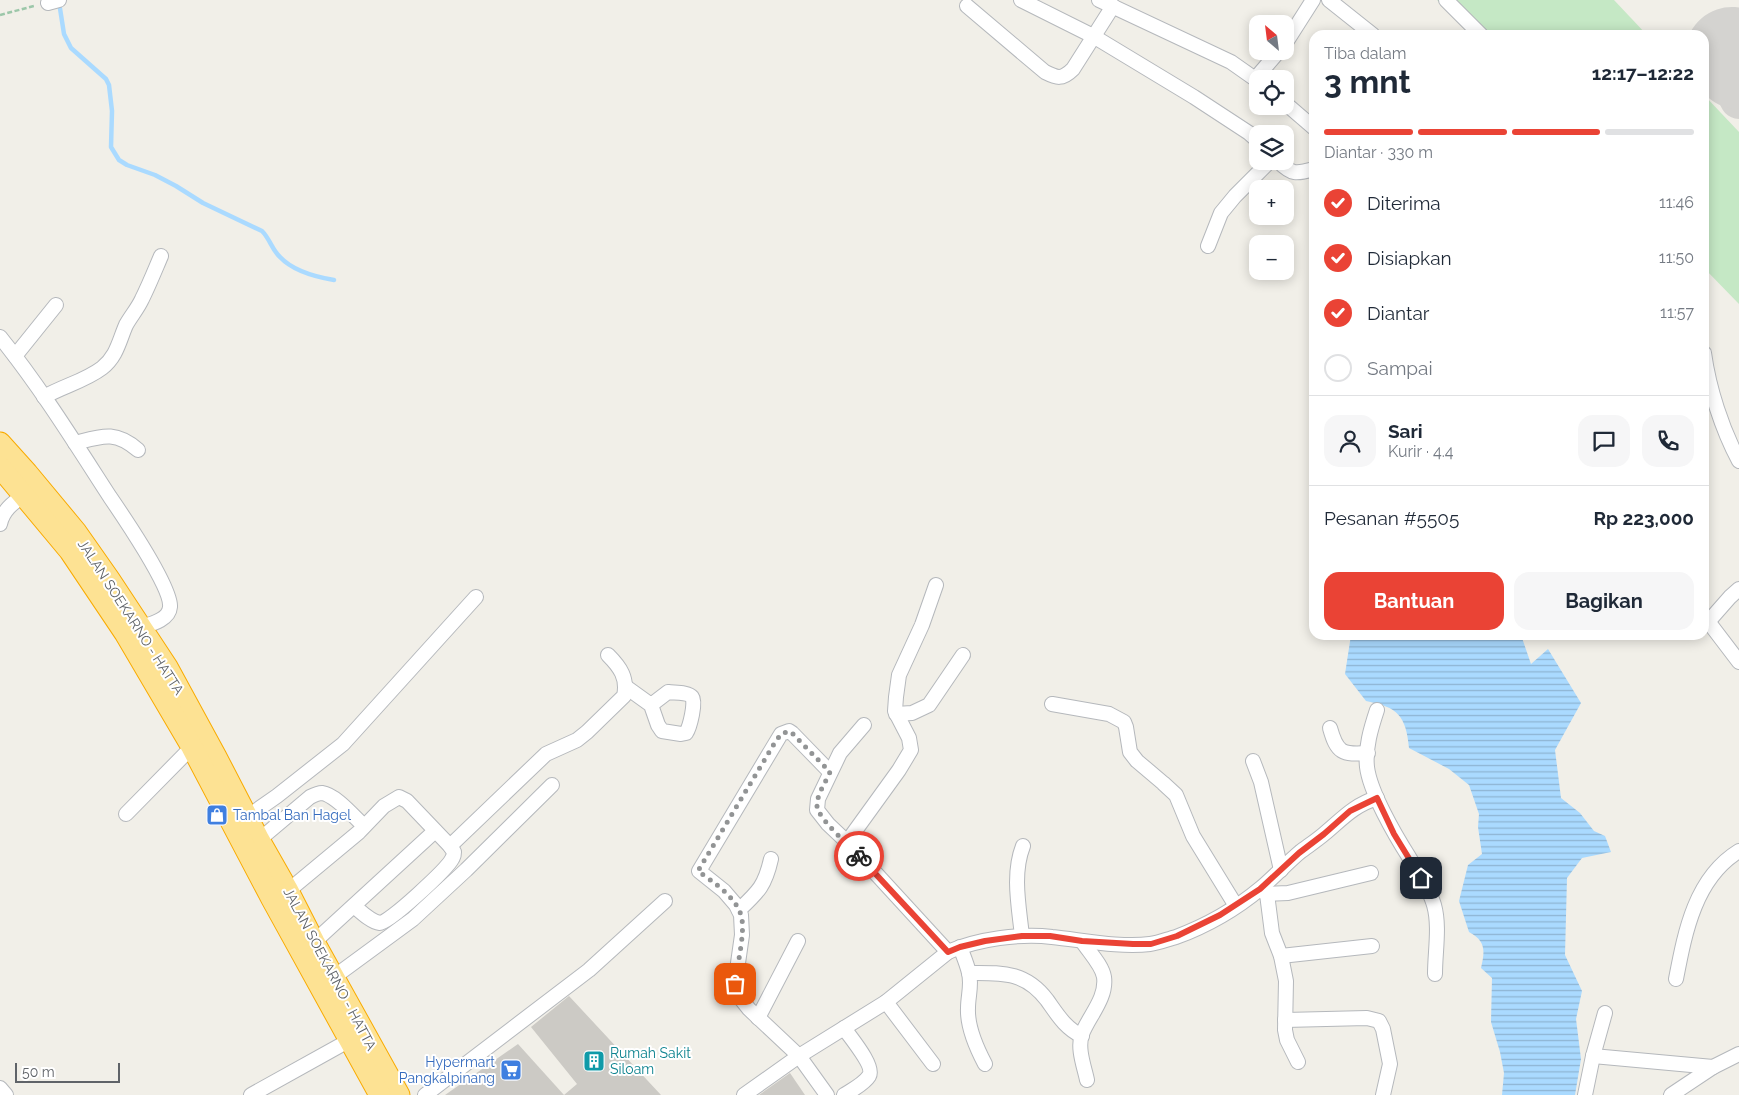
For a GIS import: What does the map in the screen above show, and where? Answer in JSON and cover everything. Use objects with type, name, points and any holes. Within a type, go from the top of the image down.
[{"type":"highway","name":"JALAN SOEKARNO - HATTA","points":[[0,443],[76,532],[167,667],[259,840],[280,895],[350,1040],[380,1095]]},
{"type":"highway","name":"JALAN SOEKARNO - HATTA","points":[[1,473],[24,495],[70,551],[125,634],[280,895],[314,942],[399,1095]]},
{"type":"street","points":[[1021,0],[1038,5],[1093,36],[1194,97],[1249,133]]},
{"type":"street","points":[[1099,0],[1232,62],[1249,75]]},
{"type":"street","points":[[1294,30],[1313,0]]},
{"type":"street","points":[[1329,0],[1367,30]]},
{"type":"street","points":[[1446,0],[1476,30]]},
{"type":"street","points":[[967,6],[1045,72],[1057,78],[1064,76],[1073,69],[1113,6]]},
{"type":"street","points":[[1264,70],[1272,60]]},
{"type":"street","points":[[1294,111],[1309,124]]},
{"type":"street","points":[[1208,246],[1222,213],[1235,196],[1261,170]]},
{"type":"street","points":[[1288,170],[1292,173],[1309,170]]},
{"type":"street","points":[[44,396],[83,379],[112,360],[128,322],[143,298],[161,256]]},
{"type":"street","points":[[15,356],[56,305]]},
{"type":"street","points":[[0,337],[44,396],[138,540],[157,573],[169,600],[170,608],[167,615],[158,621],[140,627]]},
{"type":"street","points":[[1709,380],[1717,408],[1739,461]]},
{"type":"street","points":[[75,443],[100,436],[111,436],[122,438],[138,450]]},
{"type":"street","points":[[0,524],[3,514],[10,504],[24,495]]},
{"type":"street","points":[[846,842],[899,770],[911,750],[909,738],[896,714],[895,708],[899,675],[922,625],[936,585]]},
{"type":"street","points":[[1709,616],[1739,589]]},
{"type":"street","points":[[247,817],[343,744],[476,597]]},
{"type":"street","points":[[1709,623],[1739,662]]},
{"type":"street","points":[[896,714],[919,711],[929,705],[963,654]]},
{"type":"street","points":[[450,846],[546,754],[577,740],[624,696],[626,687],[623,673],[608,655]]},
{"type":"street","points":[[626,687],[651,705]]},
{"type":"street","points":[[1052,704],[1108,714],[1124,722],[1130,752],[1137,761],[1176,795],[1193,836],[1236,906]]},
{"type":"street","points":[[1377,710],[1370,731],[1367,766],[1377,798],[1394,834],[1423,882],[1434,905],[1436,923],[1434,974]]},
{"type":"street","points":[[864,725],[840,753],[818,799],[816,808],[828,824],[954,950],[969,973],[968,1016],[973,1037],[985,1064]]},
{"type":"street","points":[[1330,728],[1336,746],[1342,752],[1368,753]]},
{"type":"street","points":[[827,1095],[799,1056],[758,1018],[736,991],[736,965],[742,929],[739,910],[724,891],[698,871],[779,737],[787,732],[792,733],[830,772]]},
{"type":"street","points":[[126,814],[192,747]]},
{"type":"street","points":[[1253,761],[1261,782],[1281,870]]},
{"type":"street","points":[[334,977],[414,919],[552,785]]},
{"type":"street","points":[[259,840],[310,797],[322,793],[336,800],[364,826]]},
{"type":"street","points":[[280,895],[364,826],[384,806],[399,797],[407,801],[450,846],[454,853],[451,861],[402,909],[386,921],[376,922],[354,906]]},
{"type":"street","points":[[744,1095],[799,1056],[886,1002],[954,950],[985,941],[1022,936],[1050,936],[1082,941],[1151,944],[1177,936],[1263,892],[1281,870],[1350,811],[1377,798]]},
{"type":"street","points":[[314,942],[435,831]]},
{"type":"street","points":[[1022,936],[1016,876],[1023,846]]},
{"type":"street","points":[[1676,979],[1682,944],[1696,903],[1710,877],[1728,858],[1739,851]]},
{"type":"street","points":[[739,910],[762,887],[771,859]]},
{"type":"street","points":[[1263,892],[1288,893],[1371,873]]},
{"type":"street","points":[[1263,892],[1272,933],[1281,956],[1286,981],[1285,1020],[1287,1040],[1298,1062]]},
{"type":"street","points":[[425,1095],[589,970],[665,901]]},
{"type":"street","points":[[758,1018],[798,941]]},
{"type":"street","points":[[1082,941],[1104,977],[1103,989],[1097,1006],[1082,1036],[1082,1058],[1087,1080]]},
{"type":"street","points":[[1281,956],[1372,946]]},
{"type":"street","points":[[969,973],[1002,973],[1020,978],[1046,998],[1055,1013],[1068,1028],[1082,1036]]},
{"type":"street","points":[[886,1002],[933,1064]]},
{"type":"street","points":[[1585,1095],[1605,1013]]},
{"type":"street","points":[[1285,1020],[1367,1018],[1379,1021],[1385,1034],[1390,1064],[1383,1095]]},
{"type":"street","points":[[844,1028],[870,1070],[865,1080],[844,1095]]},
{"type":"street","points":[[251,1095],[350,1040]]},
{"type":"street","points":[[1671,1095],[1713,1067],[1739,1054]]},
{"type":"street","points":[[1593,1056],[1713,1067]]},
{"type":"street","points":[[0,1088],[6,1095]]},
{"type":"path","points":[[0,15],[22,8],[53,2]]},
{"type":"green space","points":[[1437,0],[1614,0],[1642,30],[1467,30]]},
{"type":"green space","points":[[1709,100],[1739,132],[1739,304],[1709,273]]},
{"type":"water","points":[[1350,640],[1523,640],[1531,664],[1548,649],[1581,703],[1555,750],[1561,798],[1580,813],[1594,831],[1605,836],[1611,852],[1582,858],[1567,878],[1565,955],[1582,991],[1576,1019],[1581,1059],[1575,1095],[1502,1095],[1504,1073],[1491,1022],[1492,978],[1481,968],[1483,947],[1479,939],[1469,932],[1459,901],[1468,865],[1482,854],[1478,827],[1479,814],[1469,785],[1449,769],[1409,748],[1406,728],[1398,715],[1386,706],[1366,701],[1345,674]]},
{"type":"building","name":"Rumah Sakit Siloam","points":[[569,996],[661,1095],[564,1095],[577,1084],[531,1027]]},
{"type":"building","name":"Hypermart Pangkalpinang","points":[[518,1044],[564,1095],[445,1095]]},
{"type":"building","points":[[790,1073],[805,1095],[759,1095]]},
{"type":"waterway","points":[[59,2],[64,34],[71,48],[106,79],[109,85],[112,111],[111,147],[119,160],[127,165],[155,175],[203,203],[262,231],[277,254],[285,262],[298,270],[334,280]]},
{"type":"taxiway","points":[[1739,69],[1734,85],[1739,100]]},
{"type":"runway","points":[[1732,54],[1739,62]]},
{"type":"way so far","points":[[735,984],[736,965],[742,935],[741,915],[736,905],[724,891],[698,871],[774,744],[783,733],[789,731],[796,736],[830,772],[816,808],[828,824],[859,856]]},
{"type":"place","name":"Tambal Ban Hagel","points":[[217,815]]},
{"type":"place","name":"Rumah Sakit Siloam","points":[[594,1061]]},
{"type":"place","name":"Hypermart Pangkalpinang","points":[[511,1070]]},
{"type":"route","points":[[859,856],[948,952],[985,941],[1022,936],[1050,936],[1082,941],[1133,944],[1151,944],[1177,936],[1236,906],[1260,889],[1299,853],[1350,811],[1377,798],[1394,834],[1421,878]]}]
